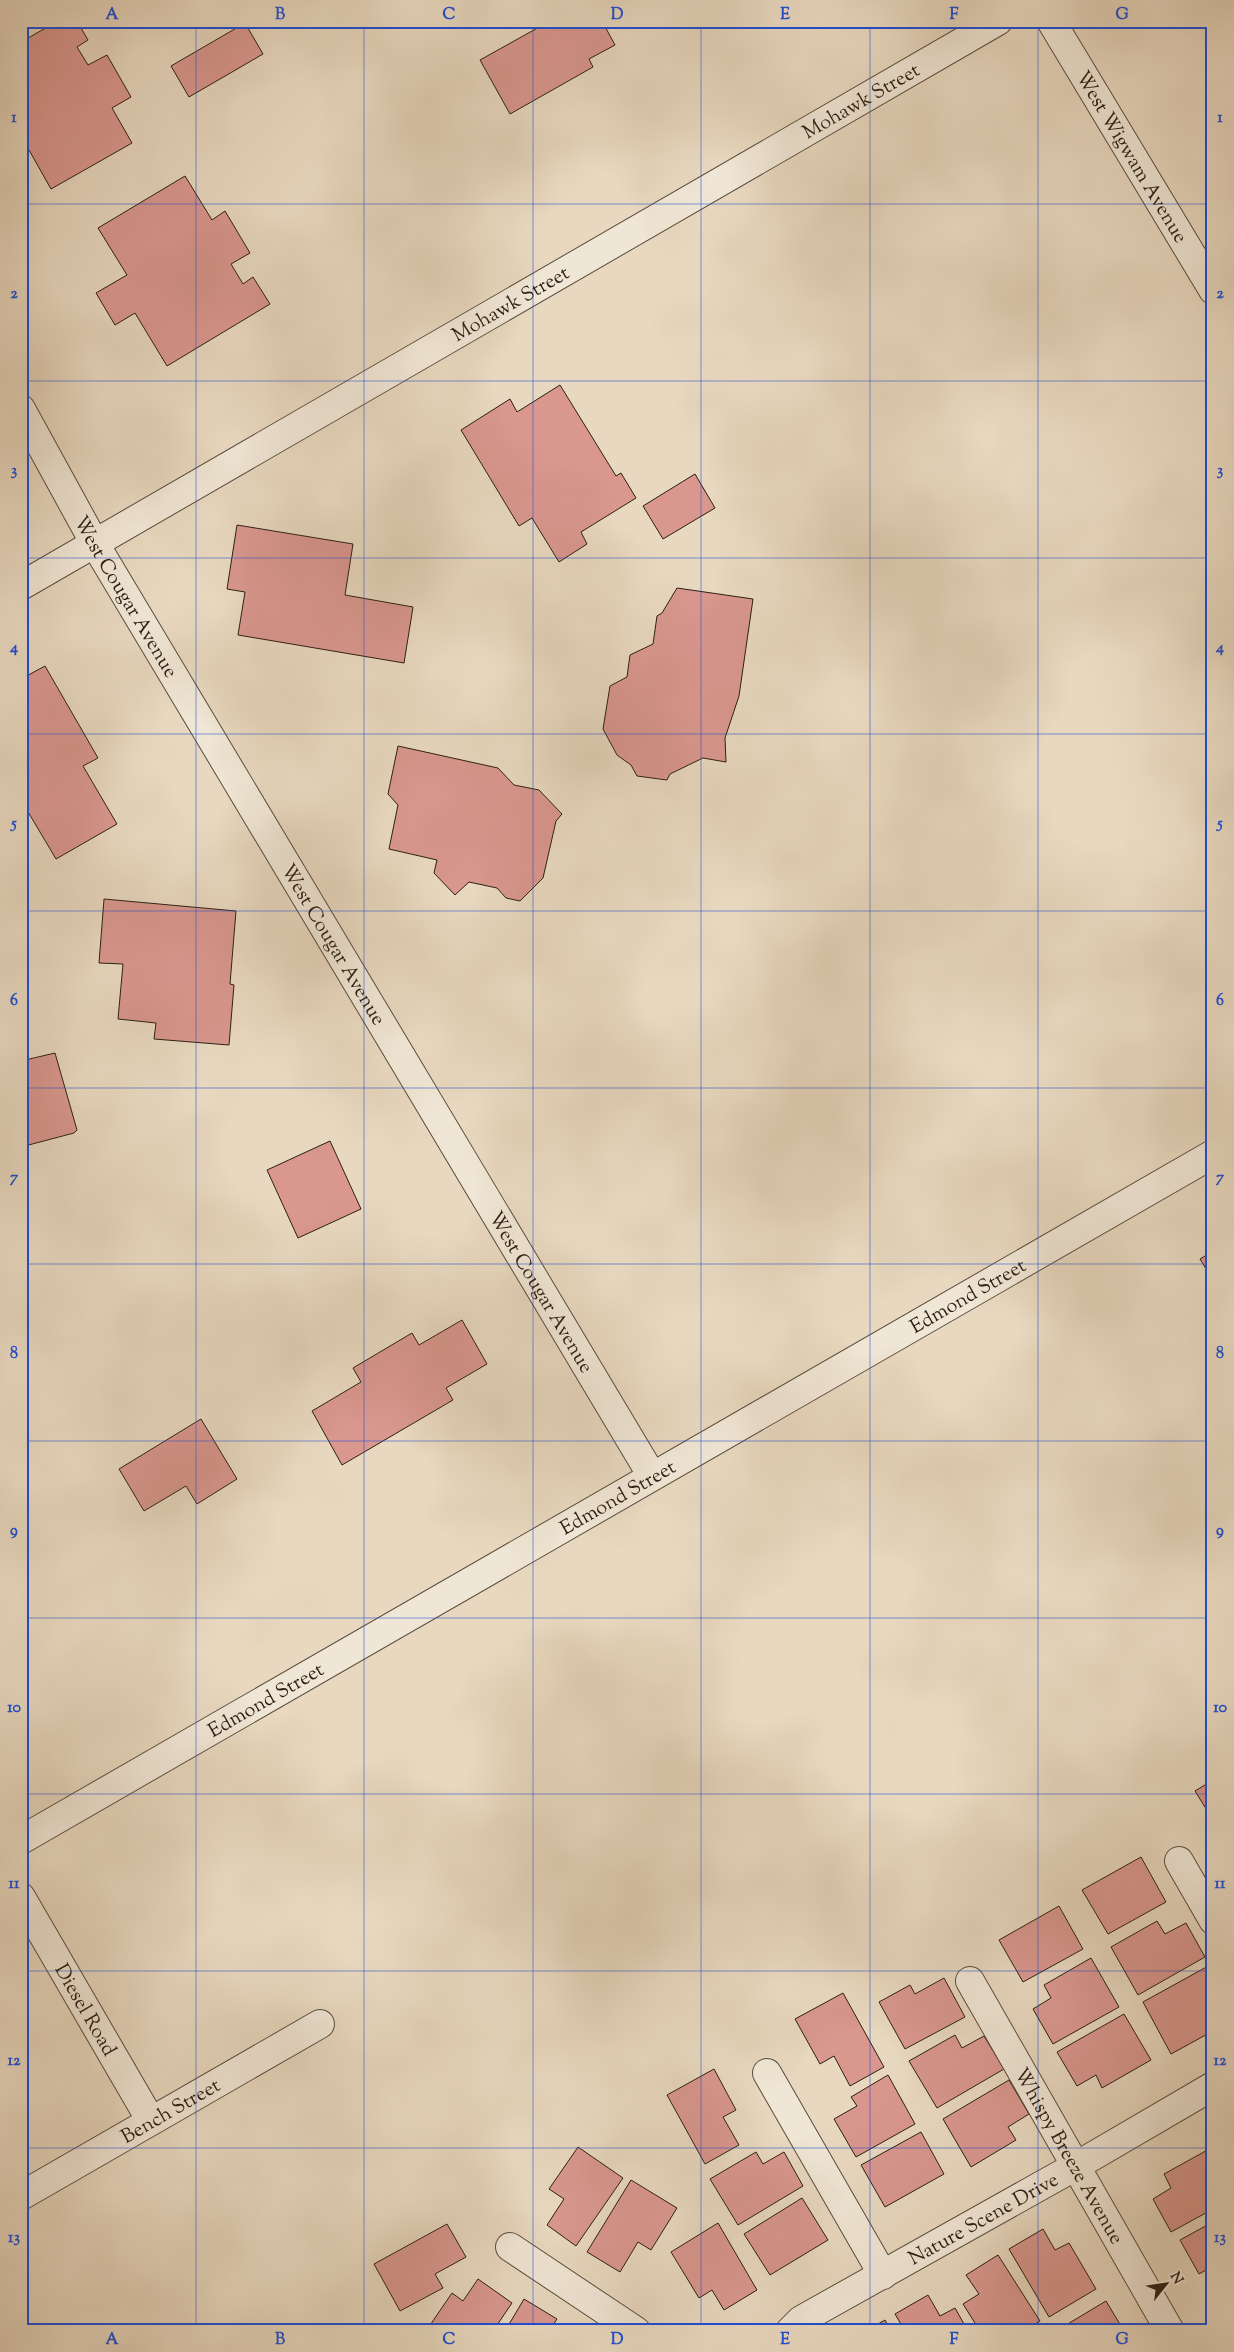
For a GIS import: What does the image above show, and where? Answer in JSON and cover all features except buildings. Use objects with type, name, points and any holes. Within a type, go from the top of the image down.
[{"type":"street","name":"Mohawk Street","points":[[21,586],[998,21]]},
{"type":"street","name":"West Wigwam Avenue","points":[[1051,21],[1213,290]]},
{"type":"street","name":"West Cougar Avenue","points":[[21,409],[95,544],[652,1476]]},
{"type":"street","name":"Edmond Street","points":[[21,1840],[1213,1154]]},
{"type":"street","points":[[1179,1862],[1213,1920]]},
{"type":"street","name":"Diesel Road","points":[[21,1897],[151,2122]]},
{"type":"street","name":"Whispy Breeze Avenue","points":[[970,1981],[1170,2331]]},
{"type":"street","name":"Bench Street","points":[[21,2196],[320,2024]]},
{"type":"street","points":[[767,2073],[883,2275]]},
{"type":"street","name":"Nature Scene Drive","points":[[790,2331],[801,2320],[1076,2166],[1213,2086]]},
{"type":"street","points":[[510,2247],[636,2331]]}]
